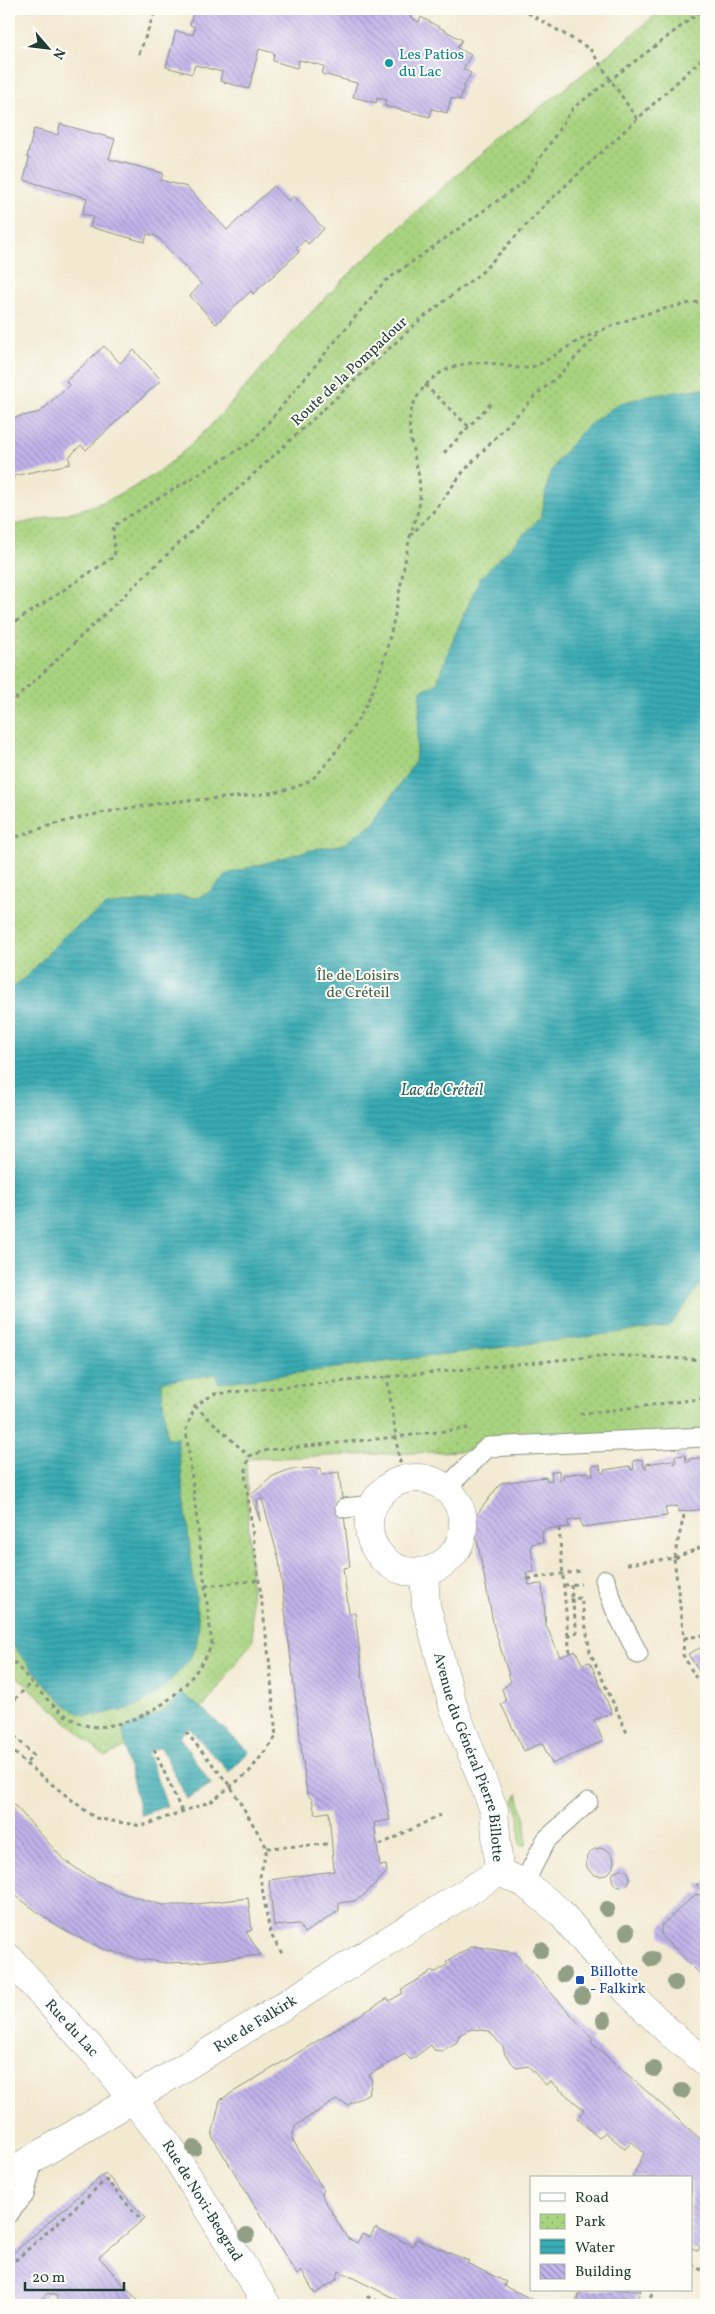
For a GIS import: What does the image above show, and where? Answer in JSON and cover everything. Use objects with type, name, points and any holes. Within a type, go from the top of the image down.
[{"type":"street","points":[[407,1478],[427,1480],[446,1488],[457,1500],[464,1521],[462,1537],[458,1548],[448,1561],[424,1572],[412,1572],[395,1568],[380,1556],[372,1541],[369,1525],[376,1499],[388,1487],[407,1478]]},
{"type":"street","name":"Avenue du Général Pierre Billotte","points":[[424,1572],[426,1605],[453,1706],[494,1810],[499,1872],[524,1883],[559,1911],[627,1991],[670,2033],[706,2062]]},
{"type":"street","name":"Rue de Falkirk","points":[[9,2173],[133,2099],[499,1872]]},
{"type":"street","name":"Rue du Lac","points":[[9,1958],[105,2064],[133,2099]]},
{"type":"street","name":"Rue de Novi-Beograd","points":[[133,2099],[168,2144],[267,2305]]},
{"type":"lane","points":[[446,1488],[488,1447],[706,1437]]},
{"type":"lane","points":[[345,1508],[363,1506],[372,1509]]},
{"type":"lane","points":[[605,1580],[615,1610],[638,1654]]},
{"type":"lane","points":[[524,1883],[546,1840],[588,1802]]},
{"type":"lane","points":[[9,2213],[24,2195],[34,2158]]},
{"type":"path","points":[[139,54],[156,9]]},
{"type":"path","points":[[520,9],[590,49],[636,119]]},
{"type":"path","points":[[9,626],[115,556],[113,526],[252,441],[384,282],[525,181],[574,108],[704,9]]},
{"type":"path","name":"Route de la Pompadour","points":[[9,705],[185,538],[420,320],[482,272],[548,202],[706,55]]},
{"type":"path","points":[[9,840],[66,821],[168,803],[286,790],[310,780],[346,740],[370,699],[384,660],[409,537],[420,500],[420,488],[409,438],[409,419],[414,403],[425,385],[454,366],[472,362],[516,368],[530,367],[578,341],[629,320],[706,300]]},
{"type":"path","points":[[409,537],[433,512],[463,472],[534,397],[560,375],[600,332]]},
{"type":"path","points":[[425,385],[469,426]]},
{"type":"path","points":[[444,453],[492,402]]},
{"type":"path","points":[[9,1656],[56,1707],[81,1724],[103,1727],[135,1720],[163,1704],[191,1679],[204,1662],[212,1644],[186,1430],[195,1406],[214,1394],[609,1355],[706,1360]]},
{"type":"path","points":[[249,1456],[268,1450],[396,1437],[387,1376]]},
{"type":"path","points":[[195,1406],[249,1456]]},
{"type":"path","points":[[9,1747],[26,1764],[95,1818],[142,1826],[212,1801],[250,1772],[276,1737],[260,1580],[245,1474],[249,1456]]},
{"type":"path","points":[[685,1512],[674,1558],[706,1545]]},
{"type":"path","points":[[559,1528],[570,1653]]},
{"type":"path","points":[[205,1586],[260,1580]]},
{"type":"path","points":[[568,1636],[577,1632],[571,1585]]},
{"type":"path","points":[[572,1599],[581,1598],[590,1652],[627,1733]]},
{"type":"path","points":[[684,1638],[683,1655],[696,1678]]},
{"type":"path","points":[[9,1705],[32,1682]]},
{"type":"path","points":[[9,1730],[33,1755],[26,1764]]},
{"type":"path","points":[[186,1732],[232,1787],[268,1848],[260,1876],[270,1933],[283,1955]]},
{"type":"path","points":[[154,1750],[182,1812]]},
{"type":"path","points":[[380,1845],[440,1815]]},
{"type":"path","points":[[268,1848],[328,1844]]},
{"type":"path","points":[[9,2266],[108,2179],[142,2221]]},
{"type":"path","points":[[692,2265],[706,2272]]},
{"type":"path","points":[[646,2305],[653,2292]]},
{"type":"path","points":[[363,2305],[368,2297],[386,2305]]},
{"type":"green space","name":"Île de Loisirs de Créteil","points":[[662,9],[706,9],[706,1442],[246,1459],[253,1640],[206,1704],[105,1757],[9,1669],[9,526],[65,514],[106,501],[145,481],[168,464],[231,404],[334,289],[432,197],[483,153]]},
{"type":"green space","points":[[518,1794],[526,1824],[526,1844],[524,1846],[520,1844],[519,1816],[514,1801]]},
{"type":"water","name":"Lac de Créteil","points":[[706,388],[706,1277],[670,1326],[218,1383],[217,1374],[161,1382],[167,1438],[177,1437],[199,1624],[197,1642],[185,1665],[150,1699],[121,1712],[117,1710],[93,1715],[79,1713],[71,1709],[52,1692],[9,1641],[9,990],[28,975],[65,935],[106,906],[179,896],[197,898],[209,892],[227,874],[310,850],[344,844],[374,822],[415,762],[421,690],[437,684],[451,644],[480,578],[541,517],[549,476],[558,460],[585,428],[618,404],[646,396]]},
{"type":"water","points":[[182,1693],[205,1711],[249,1752],[229,1772],[189,1728],[179,1736],[211,1784],[187,1799],[161,1747],[147,1752],[167,1806],[141,1815],[127,1758],[123,1729],[163,1711]]},
{"type":"building","name":"Les Patios du Lac","points":[[194,9],[379,9],[386,13],[388,9],[407,9],[413,12],[410,17],[419,22],[421,17],[462,40],[457,48],[471,55],[463,69],[471,73],[464,86],[460,100],[451,98],[447,113],[432,109],[430,117],[385,106],[386,100],[377,98],[376,103],[353,97],[357,83],[322,74],[324,66],[299,60],[297,68],[273,61],[274,53],[259,49],[249,89],[220,81],[222,72],[195,65],[192,74],[166,67],[176,31],[193,35],[195,27],[190,25]]},
{"type":"building","points":[[60,124],[115,139],[109,159],[163,173],[161,180],[187,187],[227,230],[274,186],[288,201],[294,196],[324,229],[308,244],[305,240],[296,249],[299,252],[253,294],[251,291],[216,324],[190,296],[201,284],[156,236],[147,234],[145,242],[90,227],[93,217],[82,214],[87,198],[24,180],[34,129],[58,135]]},
{"type":"building","points":[[104,346],[120,363],[134,350],[161,380],[86,450],[81,445],[69,457],[70,464],[13,476],[14,479],[9,480],[9,419],[40,412],[69,385],[66,381]]},
{"type":"building","points":[[685,1455],[686,1462],[689,1462],[689,1459],[706,1457],[706,1509],[678,1512],[678,1506],[665,1508],[667,1516],[582,1527],[580,1519],[568,1521],[569,1527],[545,1529],[542,1532],[543,1542],[532,1544],[534,1572],[526,1573],[529,1585],[542,1584],[546,1625],[560,1657],[576,1651],[582,1664],[590,1662],[612,1713],[594,1720],[603,1741],[552,1764],[542,1743],[524,1751],[501,1704],[506,1701],[502,1689],[511,1682],[494,1627],[476,1535],[474,1535],[473,1519],[501,1483],[546,1477],[547,1481],[552,1480],[551,1472],[559,1470],[559,1480],[563,1479],[563,1475],[588,1472],[589,1475],[593,1475],[592,1466],[600,1465],[601,1473],[604,1473],[604,1470],[630,1466],[631,1470],[634,1469],[633,1461],[642,1459],[646,1469],[646,1464],[673,1460],[674,1464],[676,1463],[675,1456]]},
{"type":"building","points":[[321,1468],[322,1475],[339,1472],[350,1567],[343,1568],[349,1613],[355,1613],[366,1707],[390,1820],[374,1823],[380,1866],[386,1865],[387,1872],[363,1896],[354,1901],[339,1903],[339,1911],[304,1933],[299,1924],[274,1926],[269,1880],[334,1871],[329,1812],[315,1814],[312,1799],[307,1795],[279,1560],[262,1499],[257,1500],[260,1521],[251,1495],[273,1476],[291,1469]]},
{"type":"building","points":[[706,1645],[706,1682],[688,1654]]},
{"type":"building","points":[[9,1799],[63,1859],[84,1874],[119,1892],[162,1905],[188,1905],[248,1898],[252,1930],[246,1932],[261,1955],[167,1963],[139,1959],[104,1949],[75,1936],[50,1921],[16,1896],[9,1888]]},
{"type":"building","points":[[600,1848],[610,1852],[614,1862],[610,1872],[600,1876],[590,1872],[586,1862],[590,1852]]},
{"type":"building","points":[[621,1869],[627,1872],[630,1878],[627,1884],[621,1887],[615,1884],[612,1878],[615,1872]]},
{"type":"building","points":[[696,1884],[706,1884],[706,1980],[661,1935],[661,1926],[696,1894],[703,1893]]},
{"type":"building","points":[[473,1946],[515,1953],[593,2039],[591,2042],[706,2144],[706,2234],[698,2251],[692,2248],[692,2176],[633,2176],[644,2153],[632,2142],[625,2149],[605,2132],[599,2138],[577,2118],[584,2110],[550,2081],[546,2085],[528,2066],[517,2068],[505,2055],[503,2047],[489,2031],[471,2029],[459,2035],[457,2042],[442,2051],[434,2050],[431,2045],[411,2060],[405,2054],[369,2075],[372,2081],[369,2093],[348,2105],[336,2100],[295,2126],[292,2139],[323,2189],[321,2194],[347,2238],[357,2243],[362,2234],[370,2237],[375,2228],[413,2246],[416,2239],[469,2261],[467,2263],[506,2282],[504,2286],[544,2305],[408,2305],[339,2271],[336,2280],[315,2294],[302,2271],[297,2275],[212,2136],[220,2100],[388,1998],[389,2001],[403,1993],[401,1990],[432,1971],[436,1972],[448,1964],[446,1962]]},
{"type":"building","points":[[105,2173],[145,2218],[99,2257],[142,2305],[57,2305],[57,2296],[48,2293],[35,2305],[9,2305],[9,2257]]},
{"type":"building","points":[[580,2292],[640,2292],[634,2305],[575,2305]]},
{"type":"place","name":"Les Patios du Lac","points":[[389,63]]},
{"type":"place","name":"Billotte - Falkirk","points":[[580,1980]]}]
